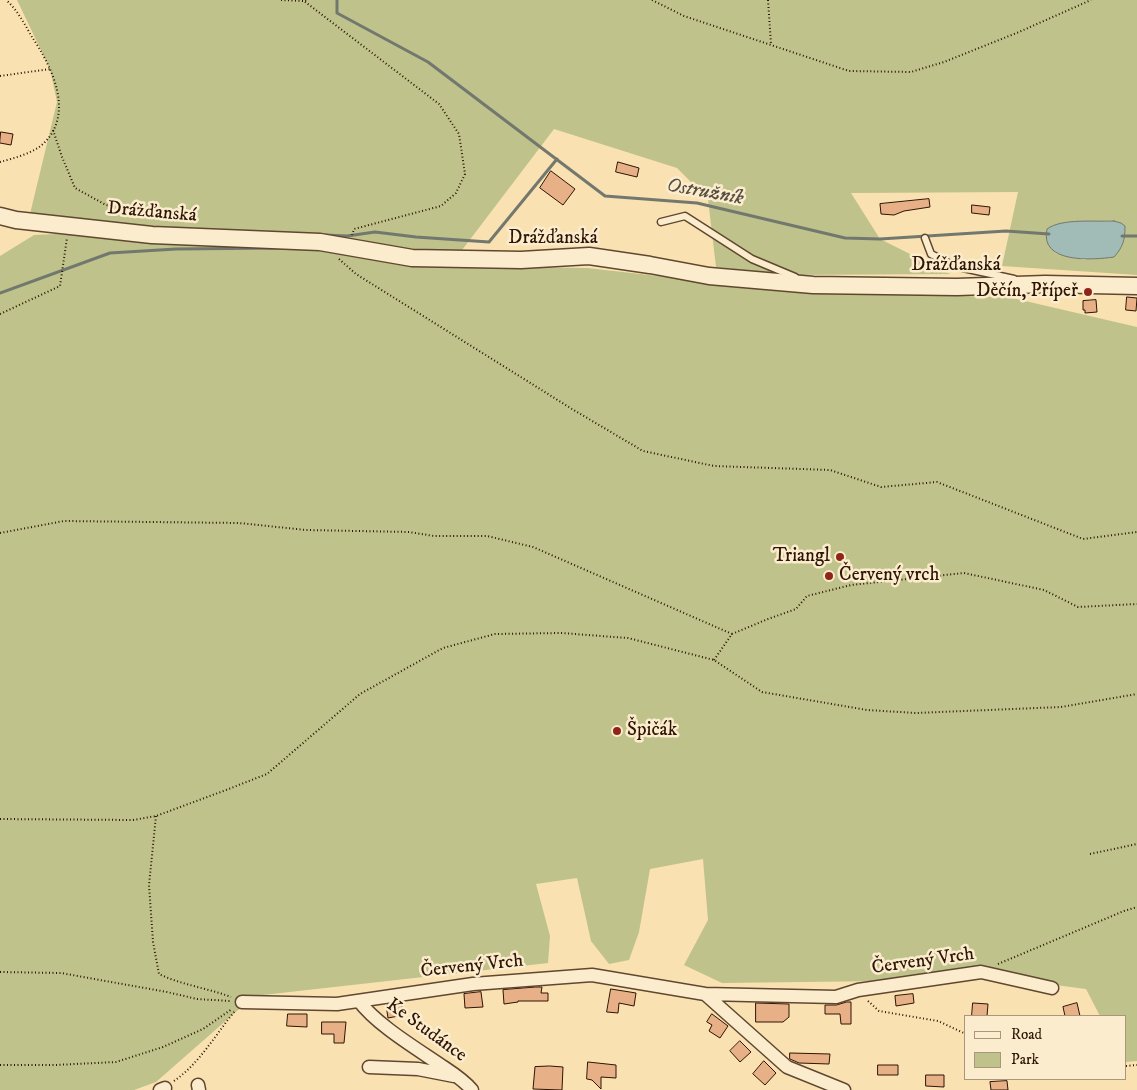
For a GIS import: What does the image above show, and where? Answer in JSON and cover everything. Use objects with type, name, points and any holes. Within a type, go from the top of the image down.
[{"type":"street","name":"Drážďanská","points":[[0,216],[16,220],[152,235],[320,242],[343,253],[412,258],[521,260],[589,256],[709,276],[813,285],[957,287],[1045,284],[1137,286]]},
{"type":"street","name":"Červený Vrch","points":[[242,1002],[337,1004],[473,984],[592,975],[705,994],[836,998],[858,990],[980,972],[1052,988]]},
{"type":"street","points":[[705,994],[787,1067],[844,1090]]},
{"type":"street","name":"Ke Studánce","points":[[360,1001],[367,1012],[417,1049],[464,1080],[472,1090]]},
{"type":"street","points":[[370,1067],[418,1069],[458,1077]]},
{"type":"lane","points":[[662,222],[685,216],[752,259],[813,285]]},
{"type":"lane","points":[[924,238],[931,254],[954,266],[1045,284]]},
{"type":"path","points":[[0,162],[30,152],[45,143],[59,118],[59,99],[50,69],[40,48],[6,0]]},
{"type":"path","points":[[281,0],[305,1],[439,104],[459,134],[465,174],[456,193],[441,206],[354,228],[343,253],[356,274],[564,404],[643,451],[714,466],[830,470],[881,487],[937,482],[1083,539],[1137,532]]},
{"type":"path","points":[[652,0],[684,16],[849,71],[911,72],[944,62],[1019,32],[1091,0]]},
{"type":"path","points":[[768,0],[771,44]]},
{"type":"path","points":[[0,76],[50,69]]},
{"type":"path","points":[[53,130],[62,158],[76,188],[106,205],[134,212],[152,235]]},
{"type":"path","points":[[0,314],[60,286],[69,225]]},
{"type":"path","points":[[0,533],[64,521],[239,523],[306,530],[408,532],[434,536],[486,536],[533,547],[732,634]]},
{"type":"path","points":[[714,660],[732,634],[796,609],[807,596],[851,585],[964,573],[1044,590],[1078,607],[1137,604]]},
{"type":"path","points":[[0,819],[133,820],[156,816],[267,774],[360,694],[443,648],[495,634],[560,633],[628,638],[714,660],[762,692],[867,710],[916,713],[1061,707],[1137,694]]},
{"type":"path","points":[[156,816],[149,884],[159,974],[175,982],[213,990],[242,1002]]},
{"type":"path","points":[[1090,854],[1137,844]]},
{"type":"path","points":[[980,972],[1137,907]]},
{"type":"path","points":[[0,972],[61,973],[198,999],[242,1002]]},
{"type":"path","name":"Červený Vrch","points":[[858,990],[879,1011],[938,1021],[964,1033]]},
{"type":"path","points":[[0,1065],[116,1062],[163,1047],[202,1029],[242,1002]]},
{"type":"path","points":[[162,1089],[184,1074],[217,1037],[242,1002]]},
{"type":"green space","points":[[17,0],[1137,0],[1137,275],[1002,266],[1018,192],[851,193],[880,239],[950,274],[789,275],[716,267],[708,199],[677,168],[554,129],[459,254],[174,231],[30,214],[57,102],[50,69]],"holes":[[[1114,221],[1121,223],[1085,260],[1055,253],[1066,223]]]},
{"type":"green space","name":"Červený vrch","points":[[56,234],[316,249],[355,255],[398,265],[587,268],[810,293],[1008,297],[1137,327],[1137,1061],[1127,1062],[1127,1015],[1099,1015],[1086,989],[1048,984],[977,968],[884,981],[722,983],[684,965],[708,920],[703,859],[650,869],[639,932],[629,960],[609,964],[591,941],[577,878],[536,884],[550,936],[548,963],[254,996],[156,1082],[134,1090],[0,1090],[0,256],[34,235]]},
{"type":"water","points":[[1114,221],[1125,226],[1125,235],[1120,250],[1114,257],[1081,259],[1070,257],[1059,254],[1051,249],[1047,240],[1047,229],[1061,223]]},
{"type":"building","points":[[1,132],[13,134],[11,145],[0,143]]},
{"type":"building","points":[[618,162],[639,168],[637,177],[616,172]]},
{"type":"building","points":[[551,171],[575,189],[563,205],[540,188]]},
{"type":"building","points":[[929,199],[930,207],[904,211],[894,215],[881,214],[880,204]]},
{"type":"building","points":[[972,205],[990,207],[989,215],[972,213]]},
{"type":"building","points":[[1127,297],[1137,298],[1136,311],[1126,310]]},
{"type":"building","points":[[1096,300],[1097,312],[1085,313],[1083,301]]},
{"type":"building","points":[[542,987],[541,993],[548,993],[548,1001],[518,1001],[504,1004],[503,990]]},
{"type":"building","points":[[611,989],[636,993],[634,1006],[619,1003],[618,1013],[607,1012]]},
{"type":"building","points":[[481,992],[483,1007],[465,1008],[464,994]]},
{"type":"building","points":[[913,994],[914,1003],[896,1006],[895,996]]},
{"type":"building","points":[[851,1002],[851,1024],[841,1024],[840,1014],[825,1014],[825,1005]]},
{"type":"building","points":[[401,1003],[404,1015],[388,1018],[386,1005]]},
{"type":"building","points":[[756,1003],[789,1004],[789,1017],[783,1022],[756,1022]]},
{"type":"building","points":[[973,1003],[988,1004],[987,1015],[972,1015]]},
{"type":"building","points":[[1077,1003],[1080,1015],[1065,1015],[1063,1007]]},
{"type":"building","points":[[288,1014],[307,1014],[307,1027],[287,1026]]},
{"type":"building","points":[[712,1014],[728,1026],[720,1038],[709,1031],[712,1025],[707,1022]]},
{"type":"building","points":[[322,1022],[346,1022],[344,1043],[334,1043],[334,1034],[322,1034]]},
{"type":"building","points":[[740,1041],[751,1052],[740,1062],[730,1051]]},
{"type":"building","points":[[790,1053],[830,1054],[829,1064],[799,1063],[790,1059]]},
{"type":"building","points":[[764,1061],[776,1073],[765,1085],[753,1074]]},
{"type":"building","points":[[588,1062],[616,1065],[616,1078],[601,1077],[601,1089],[592,1080],[587,1079]]},
{"type":"building","points":[[878,1065],[898,1065],[898,1075],[878,1075]]},
{"type":"building","points":[[535,1067],[563,1067],[562,1090],[533,1089]]},
{"type":"building","points":[[926,1075],[944,1075],[944,1087],[926,1086]]},
{"type":"building","points":[[1007,1081],[1008,1090],[991,1090],[990,1082]]},
{"type":"waterway","name":"Ostružník","points":[[337,0],[337,13],[428,62],[605,196],[697,203],[845,238],[880,239],[1006,231],[1049,234]]},
{"type":"waterway","points":[[325,235],[347,236],[375,232],[489,242],[557,159]]},
{"type":"waterway","name":"Ostružník","points":[[1122,236],[1137,236]]},
{"type":"waterway","points":[[0,293],[110,253],[176,249],[282,248]]},
{"type":"place","name":"Děčín, Přípeř","points":[[1088,292]]},
{"type":"place","name":"Triangl","points":[[840,557]]},
{"type":"place","name":"Červený vrch","points":[[829,576]]},
{"type":"place","name":"Špičák","points":[[617,731]]}]
